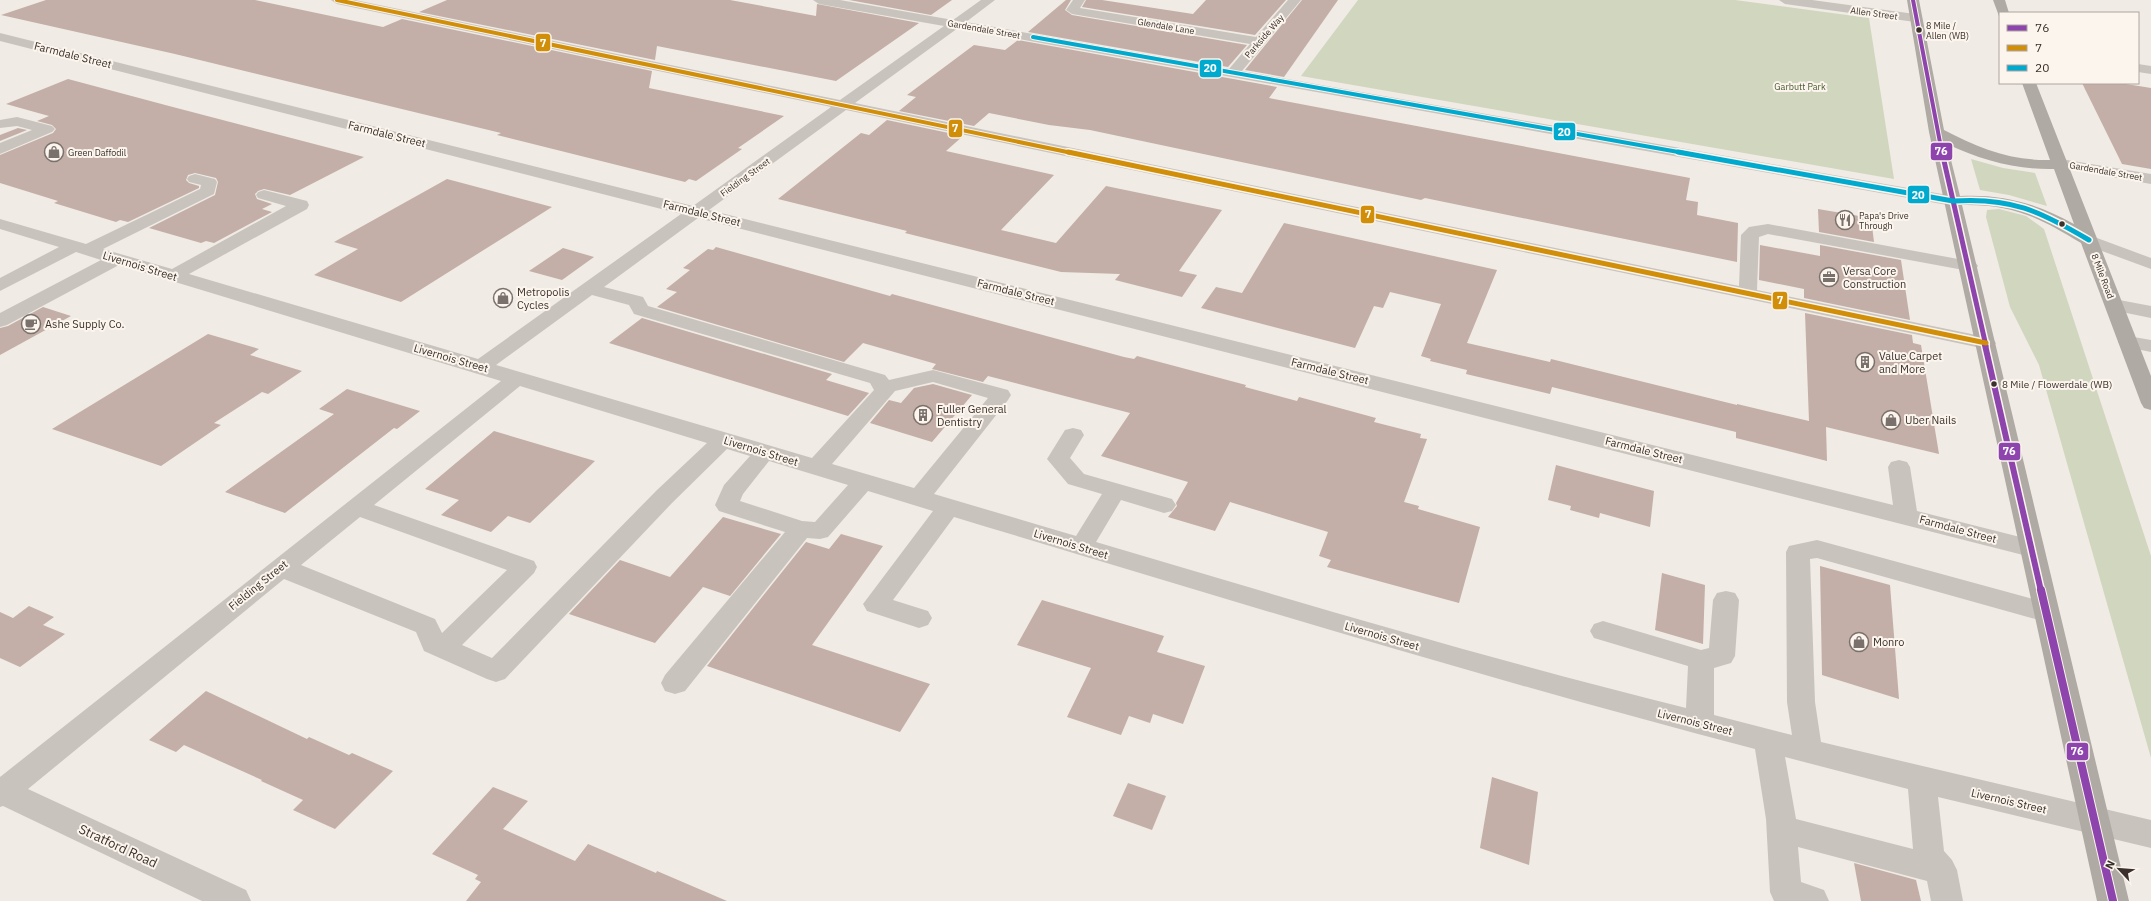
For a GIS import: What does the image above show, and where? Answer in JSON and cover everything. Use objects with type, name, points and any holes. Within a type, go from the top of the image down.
[{"type":"highway","points":[[1913,0],[1915,18],[1937,132],[1969,266],[2093,820],[2113,901]]},
{"type":"highway","points":[[1999,0],[2003,12]]},
{"type":"highway","name":"8 Mile Road","points":[[2029,84],[2151,403]]},
{"type":"highway","points":[[1937,132],[1967,148],[2004,162],[2036,165],[2061,164]]},
{"type":"highway","points":[[1953,201],[1996,201],[2014,204],[2051,218],[2089,240]]},
{"type":"street","points":[[336,0],[1986,342]]},
{"type":"street","name":"Gardendale Street","points":[[819,0],[1953,201]]},
{"type":"street","name":"Fielding Street","points":[[480,367],[989,0]]},
{"type":"street","name":"Parkside Way","points":[[1233,73],[1296,0]]},
{"type":"street","name":"Allen Street","points":[[1785,0],[1915,18]]},
{"type":"street","name":"Glendale Lane","points":[[1075,5],[1260,42]]},
{"type":"street","name":"Farmdale Street","points":[[0,36],[2031,548]]},
{"type":"street","points":[[2139,68],[2151,70]]},
{"type":"street","points":[[0,124],[17,121],[47,129],[0,149]]},
{"type":"street","name":"Gardendale Street","points":[[2061,164],[2151,179]]},
{"type":"street","points":[[0,285],[208,191],[209,182],[195,179]]},
{"type":"street","points":[[173,276],[301,205],[264,196]]},
{"type":"street","name":"Livernois Street","points":[[0,224],[724,439],[948,508],[1415,646],[1768,741],[1922,780],[2151,834]]},
{"type":"street","points":[[1748,293],[1750,235],[1755,231],[1768,229],[1969,266]]},
{"type":"street","points":[[2089,240],[2151,264]]},
{"type":"street","points":[[0,321],[117,259]]},
{"type":"street","points":[[588,288],[636,301],[641,310],[878,379],[885,391],[816,468]]},
{"type":"street","points":[[2114,305],[2151,312]]},
{"type":"street","points":[[2128,342],[2151,346]]},
{"type":"street","points":[[883,388],[933,376],[1001,395],[918,499]]},
{"type":"street","name":"Fielding Street","points":[[1,792],[517,378]]},
{"type":"street","points":[[1073,435],[1058,459],[1076,479],[1164,505]]},
{"type":"street","points":[[280,567],[426,626],[433,644],[496,671],[664,496],[724,439]]},
{"type":"street","points":[[765,452],[732,491],[727,505],[801,529],[820,531],[828,524],[863,482]]},
{"type":"street","points":[[1899,467],[1906,516]]},
{"type":"street","points":[[1081,547],[1116,490]]},
{"type":"street","points":[[355,508],[525,567],[443,648]]},
{"type":"street","points":[[918,618],[876,604],[948,508]]},
{"type":"street","points":[[675,683],[801,529]]},
{"type":"street","points":[[1808,751],[1801,702],[1798,552],[1816,549],[2046,612]]},
{"type":"street","points":[[1603,631],[1701,660],[1722,656],[1726,600]]},
{"type":"street","points":[[1700,723],[1701,660]]},
{"type":"street","points":[[1768,741],[1781,819],[1786,892],[1813,901]]},
{"type":"street","points":[[1922,780],[1929,856],[1941,870],[1947,901]]},
{"type":"street","name":"Stratford Road","points":[[1,792],[235,901]]},
{"type":"street","points":[[1781,829],[1941,870]]},
{"type":"green space","name":"Garbutt Park","points":[[1358,0],[1735,0],[1869,18],[1894,179],[1301,76]]},
{"type":"green space","points":[[1971,159],[2003,168],[2035,173],[2047,206],[2009,195],[1980,190]]},
{"type":"green space","points":[[1999,209],[2026,216],[2044,229],[2151,556],[2151,758],[2039,365],[2010,307],[1986,217],[1987,210]]},
{"type":"building","points":[[46,0],[255,0],[383,27],[402,19],[652,71],[649,88],[784,116],[738,148],[742,149],[696,181],[689,179],[685,182],[497,135],[501,133],[175,54],[1,15]]},
{"type":"building","points":[[447,0],[730,0],[816,16],[817,4],[919,23],[836,81],[657,46],[655,60],[419,12]]},
{"type":"building","points":[[849,0],[952,0],[931,15]]},
{"type":"building","points":[[1066,0],[1071,0],[1065,10],[1072,15],[1247,45],[1228,67],[1028,32]]},
{"type":"building","points":[[1086,0],[1102,0],[1193,14],[1206,0],[1286,0],[1255,35],[1082,7]]},
{"type":"building","points":[[1302,0],[1338,0],[1284,77],[1245,70]]},
{"type":"building","points":[[1018,40],[1277,87],[1269,98],[1690,178],[1686,200],[1698,202],[1697,215],[1738,223],[1737,262],[1425,198],[1421,200],[1090,130],[1049,125],[989,113],[974,126],[899,111],[916,97],[907,95],[974,45],[1005,50]]},
{"type":"building","points":[[68,79],[364,157],[290,195],[264,189],[258,191],[255,194],[257,199],[272,204],[262,209],[272,212],[214,243],[206,241],[201,243],[149,228],[215,195],[218,182],[216,178],[195,173],[188,175],[186,180],[189,183],[199,186],[199,188],[128,222],[120,220],[116,222],[54,203],[58,201],[0,183],[0,155],[53,133],[56,129],[52,125],[37,121],[49,116],[6,104]]},
{"type":"building","points":[[2082,84],[2126,84],[2151,88],[2151,169],[2122,164]]},
{"type":"building","points":[[887,120],[963,136],[946,151],[1054,175],[1001,230],[1056,243],[1106,186],[1222,210],[1179,271],[1197,275],[1182,297],[1115,280],[1120,274],[1061,272],[905,233],[907,231],[778,199],[861,133],[869,135]]},
{"type":"building","points":[[18,128],[27,130],[0,141],[0,135]]},
{"type":"building","points":[[447,179],[552,207],[401,302],[314,275],[358,249],[334,242]]},
{"type":"building","points":[[1818,209],[1871,218],[1874,242],[1819,232]]},
{"type":"building","points":[[1284,223],[1497,270],[1467,343],[1550,362],[1551,359],[1737,405],[1809,421],[1805,313],[1912,335],[1913,343],[1921,345],[1939,454],[1826,427],[1827,461],[1736,438],[1736,432],[1552,387],[1550,394],[1466,374],[1467,370],[1430,361],[1431,359],[1421,356],[1441,304],[1390,292],[1383,308],[1374,306],[1355,348],[1201,308],[1216,287],[1242,293]]},
{"type":"building","name":"Versa Core Construction","points":[[1760,245],[1820,256],[1820,245],[1901,260],[1910,320],[1804,298],[1804,289],[1759,280]]},
{"type":"building","points":[[716,247],[890,296],[892,294],[1124,357],[1134,359],[1137,356],[1246,385],[1245,387],[1297,401],[1299,397],[1376,418],[1374,422],[1421,434],[1420,438],[1427,439],[1404,502],[1419,506],[1418,509],[1480,527],[1459,603],[1327,567],[1331,560],[1319,556],[1328,532],[1230,502],[1215,531],[1168,517],[1177,506],[1176,503],[1188,482],[1101,456],[1130,413],[988,376],[983,382],[932,369],[936,364],[863,343],[844,362],[657,307],[677,292],[666,289],[690,270],[683,268],[708,249],[713,250]]},
{"type":"building","points":[[563,248],[594,257],[562,280],[529,271]]},
{"type":"building","points":[[43,307],[71,316],[0,355],[0,328],[8,326]]},
{"type":"building","points":[[642,318],[832,374],[826,380],[869,393],[848,416],[609,343]]},
{"type":"building","points":[[208,334],[259,349],[250,355],[302,371],[268,394],[262,392],[214,423],[221,425],[161,466],[52,429]]},
{"type":"building","name":"Fuller General Dentistry","points":[[933,384],[972,395],[932,442],[870,423],[889,400],[901,403],[914,388]]},
{"type":"building","points":[[347,389],[420,411],[397,429],[394,428],[285,513],[225,492],[334,414],[319,409]]},
{"type":"building","points":[[494,431],[595,461],[530,523],[508,516],[491,532],[441,515],[459,500],[425,489]]},
{"type":"building","points":[[1556,465],[1654,491],[1650,527],[1600,513],[1599,518],[1570,510],[1571,506],[1548,500]]},
{"type":"building","points":[[723,517],[781,534],[730,596],[703,587],[655,643],[569,614],[620,560],[670,577]]},
{"type":"building","points":[[841,534],[883,546],[812,645],[930,684],[900,732],[707,666],[806,542],[829,549]]},
{"type":"building","points":[[1820,566],[1890,585],[1899,699],[1822,675]]},
{"type":"building","points":[[1662,573],[1705,585],[1703,644],[1655,630]]},
{"type":"building","points":[[1042,600],[1164,636],[1157,652],[1205,666],[1183,724],[1153,714],[1150,723],[1129,716],[1121,735],[1067,717],[1091,668],[1017,645]]},
{"type":"building","points":[[29,606],[54,617],[43,625],[65,634],[20,667],[0,658],[0,612],[13,618]]},
{"type":"building","points":[[206,691],[307,739],[309,737],[349,755],[352,753],[393,771],[335,829],[293,810],[303,800],[261,781],[262,780],[184,745],[176,752],[149,740]]},
{"type":"building","points":[[1492,777],[1538,792],[1529,865],[1480,848]]},
{"type":"building","points":[[1128,783],[1166,796],[1152,830],[1113,816]]},
{"type":"building","points":[[493,787],[528,801],[503,829],[575,861],[588,844],[727,901],[466,901],[481,882],[475,879],[478,875],[432,854]]},
{"type":"building","points":[[1854,863],[1916,880],[1921,901],[1861,901]]},
{"type":"transit line","name":"7","points":[[337,0],[1986,343]]},
{"type":"transit line","name":"76","points":[[1913,0],[1937,132],[2078,754],[2113,901]]},
{"type":"transit line","name":"20","points":[[1033,37],[1953,201],[1985,200],[2009,203],[2045,215],[2089,240]]},
{"type":"place","name":"8 Mile / Allen (WB)","points":[[1919,30]]},
{"type":"place","name":"Green Daffodil","points":[[54,152]]},
{"type":"place","name":"Papa's Drive Through","points":[[1845,220]]},
{"type":"place","name":"Versa Core Construction","points":[[1829,277]]},
{"type":"place","name":"Metropolis Cycles","points":[[503,298]]},
{"type":"place","name":"Ashe Supply Co.","points":[[31,324]]},
{"type":"place","name":"Value Carpet and More","points":[[1865,362]]},
{"type":"place","name":"8 Mile / Flowerdale (WB)","points":[[1994,384]]},
{"type":"place","name":"Fuller General Dentistry","points":[[923,415]]},
{"type":"place","name":"Uber Nails","points":[[1891,420]]},
{"type":"place","name":"Monro","points":[[1859,642]]}]
